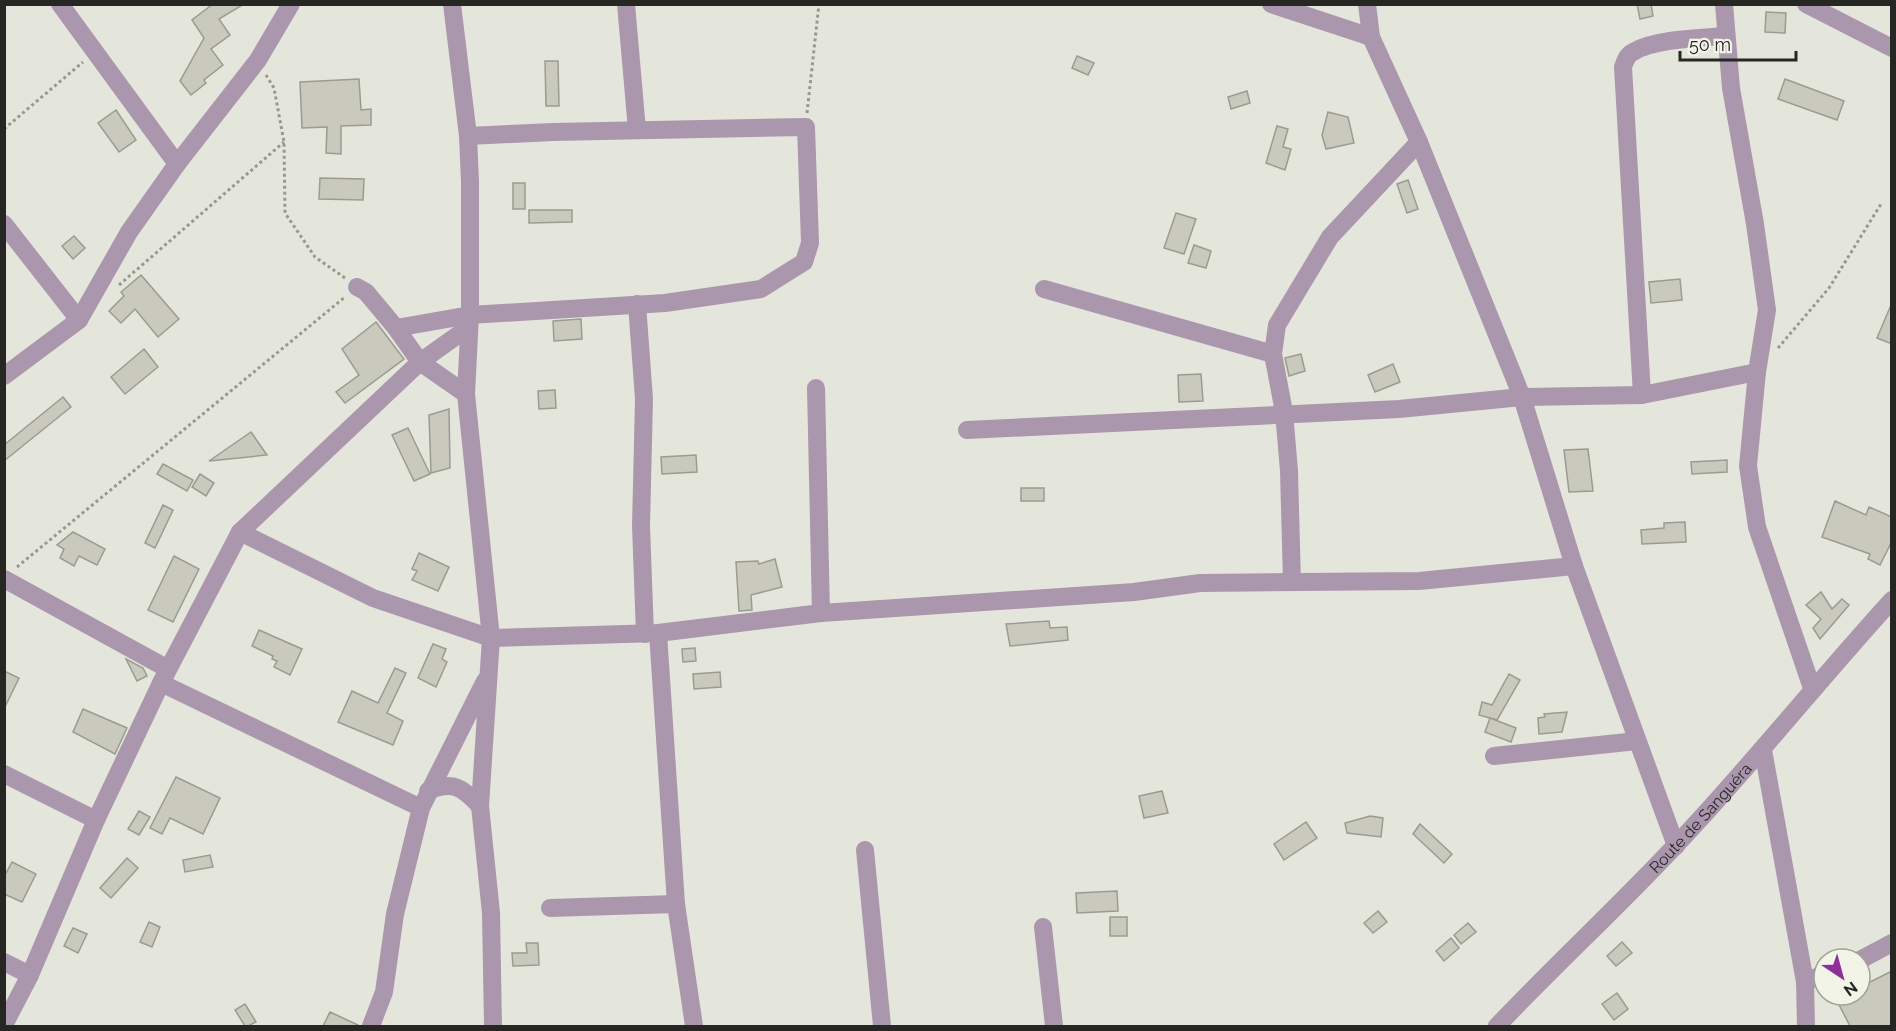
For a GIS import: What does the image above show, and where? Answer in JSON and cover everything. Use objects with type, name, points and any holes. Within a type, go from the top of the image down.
[{"type":"street","points":[[60,4],[177,164]]},
{"type":"street","points":[[4,376],[79,320],[129,232],[177,164],[258,60],[291,4]]},
{"type":"street","points":[[452,4],[468,136],[470,321],[466,394],[491,638],[480,806],[491,913],[494,1026]]},
{"type":"street","points":[[626,4],[637,130]]},
{"type":"street","points":[[1271,4],[1371,38]]},
{"type":"street","points":[[1368,4],[1371,38],[1419,142],[1521,397],[1574,566],[1676,846]]},
{"type":"street","points":[[1724,4],[1731,88],[1755,224],[1767,310],[1757,372],[1749,466],[1757,527],[1812,687]]},
{"type":"street","points":[[1806,4],[1892,48]]},
{"type":"street","points":[[1642,395],[1623,67],[1627,57],[1633,51],[1664,43],[1725,36]]},
{"type":"street","points":[[396,328],[665,303],[761,289],[804,262],[810,243],[806,127],[468,136]]},
{"type":"street","points":[[1292,582],[1289,471],[1284,412],[1273,354],[1277,325],[1330,237],[1419,142]]},
{"type":"street","points":[[4,224],[79,320]]},
{"type":"street","points":[[357,287],[366,292],[420,362],[466,394]]},
{"type":"street","points":[[1044,289],[1273,354]]},
{"type":"street","points":[[637,304],[644,399],[641,526],[676,904],[694,1026]]},
{"type":"street","points":[[4,1025],[30,975],[96,820],[164,676],[240,532],[420,362],[470,321]]},
{"type":"street","points":[[967,430],[1284,412],[1399,409],[1521,397],[1642,395],[1757,372]]},
{"type":"street","points":[[816,388],[821,613]]},
{"type":"street","points":[[240,532],[373,598],[491,638],[652,634],[821,613],[1134,592],[1200,583],[1419,581],[1574,566]]},
{"type":"street","points":[[4,579],[164,676],[421,808]]},
{"type":"street","name":"Route de Sanguéra","points":[[1497,1026],[1676,846],[1763,750],[1812,687],[1892,600]]},
{"type":"street","points":[[371,1026],[384,992],[395,914],[421,808],[489,675]]},
{"type":"street","points":[[1494,756],[1637,741]]},
{"type":"street","points":[[1763,750],[1804,982],[1806,1026]]},
{"type":"street","points":[[4,774],[96,820]]},
{"type":"street","points":[[428,791],[441,785],[464,789],[480,806]]},
{"type":"street","points":[[865,850],[882,1026]]},
{"type":"street","points":[[550,908],[676,904]]},
{"type":"street","points":[[1043,927],[1054,1026]]},
{"type":"street","points":[[1872,954],[1892,943]]},
{"type":"street","points":[[4,962],[30,975]]},
{"type":"street","points":[[1804,982],[1812,979]]},
{"type":"path","points":[[806,127],[819,4]]},
{"type":"path","points":[[4,129],[94,53]]},
{"type":"path","points":[[4,579],[357,287],[315,257],[285,213],[284,142],[274,88],[258,60]]},
{"type":"path","points":[[115,289],[284,142]]},
{"type":"path","points":[[1757,372],[1829,288],[1881,204]]},
{"type":"building","points":[[213,4],[244,4],[219,19],[230,35],[211,49],[223,65],[204,80],[206,83],[191,95],[180,81],[204,38],[192,20]]},
{"type":"building","points":[[1637,4],[1651,4],[1653,16],[1640,19]]},
{"type":"building","points":[[1766,12],[1786,13],[1785,33],[1765,32]]},
{"type":"building","points":[[1077,56],[1094,63],[1088,75],[1072,68]]},
{"type":"building","points":[[545,61],[558,61],[559,106],[546,106]]},
{"type":"building","points":[[359,79],[361,110],[371,109],[371,125],[341,126],[341,154],[326,153],[327,127],[302,128],[300,82]]},
{"type":"building","points":[[1785,79],[1844,101],[1837,120],[1778,99]]},
{"type":"building","points":[[1247,91],[1250,103],[1231,109],[1228,97]]},
{"type":"building","points":[[116,110],[136,140],[119,152],[98,123]]},
{"type":"building","points":[[1328,112],[1348,117],[1354,143],[1326,149],[1322,135]]},
{"type":"building","points":[[1277,126],[1288,129],[1283,147],[1291,149],[1285,170],[1266,163]]},
{"type":"building","points":[[320,178],[364,179],[363,200],[319,199]]},
{"type":"building","points":[[1408,180],[1418,209],[1407,213],[1397,184]]},
{"type":"building","points":[[513,183],[525,183],[525,209],[513,209]]},
{"type":"building","points":[[529,210],[572,210],[572,222],[529,223]]},
{"type":"building","points":[[1176,213],[1196,219],[1184,254],[1164,248]]},
{"type":"building","points":[[74,236],[85,248],[73,259],[62,246]]},
{"type":"building","points":[[1194,245],[1211,251],[1206,268],[1188,263]]},
{"type":"building","points":[[141,275],[179,319],[158,337],[135,309],[121,323],[109,311],[124,296],[121,292]]},
{"type":"building","points":[[1680,279],[1682,300],[1651,303],[1649,282]]},
{"type":"building","points":[[1892,305],[1892,344],[1877,338]]},
{"type":"building","points":[[581,319],[582,339],[554,341],[553,321]]},
{"type":"building","points":[[376,322],[404,359],[345,403],[336,392],[359,375],[342,349]]},
{"type":"building","points":[[144,349],[158,367],[125,394],[111,377]]},
{"type":"building","points":[[1301,354],[1305,371],[1289,376],[1285,358]]},
{"type":"building","points":[[1393,364],[1400,382],[1375,392],[1368,375]]},
{"type":"building","points":[[1201,374],[1203,401],[1179,402],[1178,375]]},
{"type":"building","points":[[555,390],[556,408],[539,409],[538,391]]},
{"type":"building","points":[[63,397],[71,407],[4,461],[4,445]]},
{"type":"building","points":[[449,409],[450,468],[431,473],[429,415]]},
{"type":"building","points":[[408,428],[430,474],[414,481],[392,435]]},
{"type":"building","points":[[251,432],[267,455],[209,461]]},
{"type":"building","points":[[1588,449],[1593,491],[1569,492],[1564,450]]},
{"type":"building","points":[[696,455],[697,472],[662,474],[661,457]]},
{"type":"building","points":[[1727,460],[1727,472],[1692,474],[1691,462]]},
{"type":"building","points":[[163,464],[193,480],[187,491],[157,474]]},
{"type":"building","points":[[200,474],[214,483],[206,496],[192,487]]},
{"type":"building","points":[[1021,488],[1044,488],[1044,501],[1021,501]]},
{"type":"building","points":[[1835,501],[1866,515],[1869,507],[1892,517],[1892,541],[1880,565],[1868,559],[1870,554],[1822,537]]},
{"type":"building","points":[[163,505],[173,510],[155,548],[145,543]]},
{"type":"building","points":[[1685,522],[1686,542],[1642,544],[1641,530],[1664,528],[1664,523]]},
{"type":"building","points":[[73,532],[105,549],[97,565],[79,556],[74,566],[60,558],[64,549],[57,545]]},
{"type":"building","points":[[419,553],[449,567],[438,591],[412,580],[417,571],[412,569]]},
{"type":"building","points":[[174,556],[199,569],[173,622],[148,610]]},
{"type":"building","points":[[775,559],[782,587],[751,595],[752,610],[739,611],[736,562],[758,561],[759,564]]},
{"type":"building","points":[[1821,592],[1832,609],[1842,599],[1849,605],[1820,639],[1813,628],[1821,619],[1806,605]]},
{"type":"building","points":[[1049,621],[1050,628],[1067,627],[1068,640],[1010,646],[1006,624]]},
{"type":"building","points":[[259,630],[302,649],[290,675],[274,667],[277,661],[272,659],[273,656],[252,646]]},
{"type":"building","points":[[433,644],[446,649],[442,659],[447,662],[436,687],[418,678]]},
{"type":"building","points":[[695,648],[696,661],[683,662],[682,649]]},
{"type":"building","points":[[126,659],[143,668],[147,676],[137,681]]},
{"type":"building","points":[[395,668],[406,673],[387,713],[403,721],[393,745],[338,722],[352,691],[378,703]]},
{"type":"building","points":[[4,671],[19,678],[4,709]]},
{"type":"building","points":[[720,672],[721,687],[694,689],[693,674]]},
{"type":"building","points":[[1509,674],[1520,680],[1497,720],[1479,715],[1482,702],[1492,705]]},
{"type":"building","points":[[83,709],[127,728],[115,754],[73,732]]},
{"type":"building","points":[[1567,712],[1562,732],[1539,734],[1538,718],[1545,717],[1544,714]]},
{"type":"building","points":[[1490,718],[1516,728],[1511,742],[1485,732]]},
{"type":"building","points":[[176,777],[220,798],[203,834],[170,818],[162,834],[150,828]]},
{"type":"building","points":[[1162,791],[1168,813],[1144,818],[1139,796]]},
{"type":"building","points":[[139,811],[150,817],[139,835],[128,829]]},
{"type":"building","points":[[1370,816],[1383,818],[1381,837],[1347,833],[1345,823]]},
{"type":"building","points":[[1306,822],[1317,838],[1284,860],[1274,844]]},
{"type":"building","points":[[1420,824],[1452,854],[1444,863],[1413,834]]},
{"type":"building","points":[[210,855],[213,867],[185,872],[183,860]]},
{"type":"building","points":[[127,858],[138,868],[111,898],[100,888]]},
{"type":"building","points":[[12,862],[36,874],[22,902],[4,894],[4,877]]},
{"type":"building","points":[[1117,891],[1118,911],[1077,913],[1076,893]]},
{"type":"building","points":[[1378,911],[1387,922],[1373,933],[1364,923]]},
{"type":"building","points":[[1110,917],[1127,917],[1127,936],[1110,936]]},
{"type":"building","points":[[149,922],[160,927],[152,947],[140,942]]},
{"type":"building","points":[[1468,923],[1476,932],[1461,944],[1454,935]]},
{"type":"building","points":[[73,928],[87,934],[78,953],[64,946]]},
{"type":"building","points":[[1451,938],[1459,948],[1444,961],[1436,951]]},
{"type":"building","points":[[1622,942],[1632,953],[1616,966],[1607,956]]},
{"type":"building","points":[[526,943],[538,943],[539,965],[513,966],[512,953],[527,953]]},
{"type":"building","points":[[1892,971],[1892,1026],[1850,1026],[1840,1007],[1872,1007],[1872,981]]},
{"type":"building","points":[[1617,993],[1628,1009],[1614,1020],[1602,1004]]},
{"type":"building","points":[[245,1004],[256,1022],[248,1026],[245,1026],[235,1010]]},
{"type":"building","points":[[330,1012],[360,1026],[323,1026]]}]
